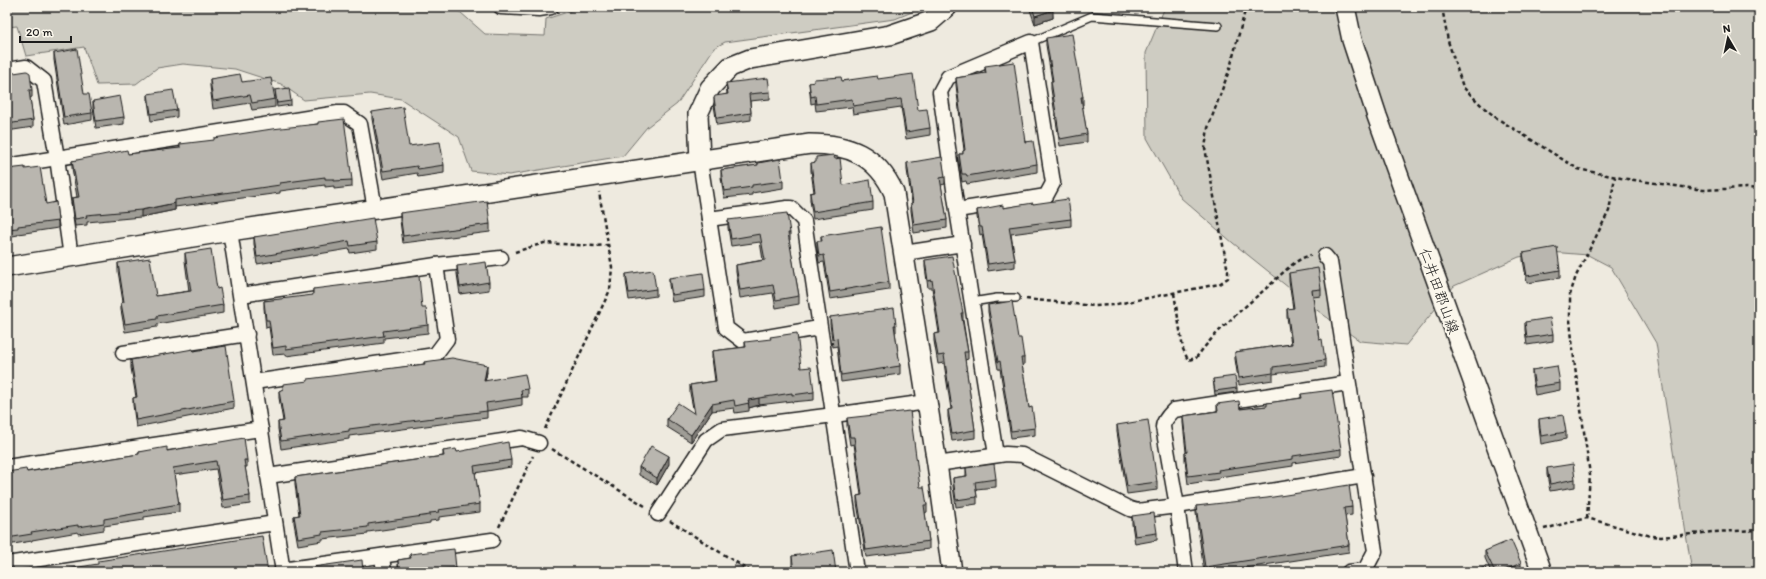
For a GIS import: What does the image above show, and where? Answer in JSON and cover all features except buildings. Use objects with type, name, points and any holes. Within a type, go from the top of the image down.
[{"type":"street","points":[[501,7],[539,9],[551,7]]},
{"type":"street","points":[[819,328],[743,341],[726,328],[700,161],[698,114],[710,88],[730,67],[750,59],[890,35],[931,21],[947,7]]},
{"type":"street","name":"仁井田郡山線","points":[[1345,7],[1352,40],[1377,116],[1542,572]]},
{"type":"street","points":[[957,210],[1046,196],[1053,183],[1031,42],[948,77],[940,92],[957,210],[962,244],[996,455]]},
{"type":"street","points":[[7,70],[26,67],[44,81],[57,158],[71,258]]},
{"type":"street","points":[[7,166],[344,113],[360,124],[375,209]]},
{"type":"street","points":[[7,267],[71,258],[230,231],[810,144],[827,144],[853,150],[878,168],[891,187],[895,198],[937,464],[952,572]]},
{"type":"street","points":[[709,219],[791,208],[804,221],[857,572]]},
{"type":"street","points":[[230,231],[282,571],[492,540]]},
{"type":"street","points":[[904,253],[962,244]]},
{"type":"street","points":[[1325,256],[1330,262],[1375,551],[1365,570],[1349,572]]},
{"type":"street","points":[[241,295],[436,265],[501,258]]},
{"type":"street","points":[[254,382],[435,355],[447,338],[436,265]]},
{"type":"street","points":[[123,353],[246,334]]},
{"type":"street","points":[[1186,572],[1177,506],[1163,427],[1163,424],[1174,410],[1348,383]]},
{"type":"street","points":[[658,514],[706,440],[719,431],[927,402]]},
{"type":"street","points":[[7,467],[261,429]]},
{"type":"street","points":[[268,476],[522,438],[539,443]]},
{"type":"street","points":[[937,464],[996,455],[1022,455],[1134,511],[1177,506],[1364,476]]},
{"type":"street","points":[[7,564],[275,523]]},
{"type":"street","points":[[382,556],[384,572]]},
{"type":"lane","points":[[1031,42],[1092,16],[1218,26]]},
{"type":"lane","points":[[972,302],[997,298],[1016,298]]},
{"type":"path","points":[[1016,298],[1094,306],[1112,305],[1224,282],[1228,276],[1205,148],[1208,128],[1238,44],[1246,7]]},
{"type":"path","points":[[1442,7],[1448,40],[1463,87],[1483,107],[1498,119],[1578,169],[1615,177],[1703,190],[1747,188],[1759,190]]},
{"type":"path","points":[[492,540],[610,290],[612,273],[597,176]]},
{"type":"path","points":[[1587,518],[1590,475],[1574,359],[1570,320],[1570,295],[1576,276],[1609,210],[1615,177]]},
{"type":"path","points":[[501,258],[544,243],[595,246],[608,245]]},
{"type":"path","points":[[1174,293],[1183,348],[1188,360],[1192,360],[1196,358],[1219,330],[1288,268],[1304,257],[1314,254],[1325,256]]},
{"type":"path","points":[[1528,533],[1587,518],[1656,536],[1759,530]]},
{"type":"shaded area","points":[[7,7],[436,7],[460,12],[485,34],[545,36],[546,19],[583,7],[924,7],[895,19],[725,42],[714,48],[677,104],[647,127],[623,156],[509,175],[471,171],[459,137],[401,99],[370,94],[304,100],[281,84],[235,69],[183,64],[157,68],[136,84],[97,85],[84,47],[26,56],[17,26],[7,27]]},
{"type":"shaded area","points":[[1165,7],[1759,7],[1759,572],[1692,572],[1656,343],[1611,267],[1588,255],[1550,252],[1519,257],[1454,286],[1406,345],[1360,341],[1314,308],[1233,243],[1181,198],[1147,138],[1146,53]]}]
